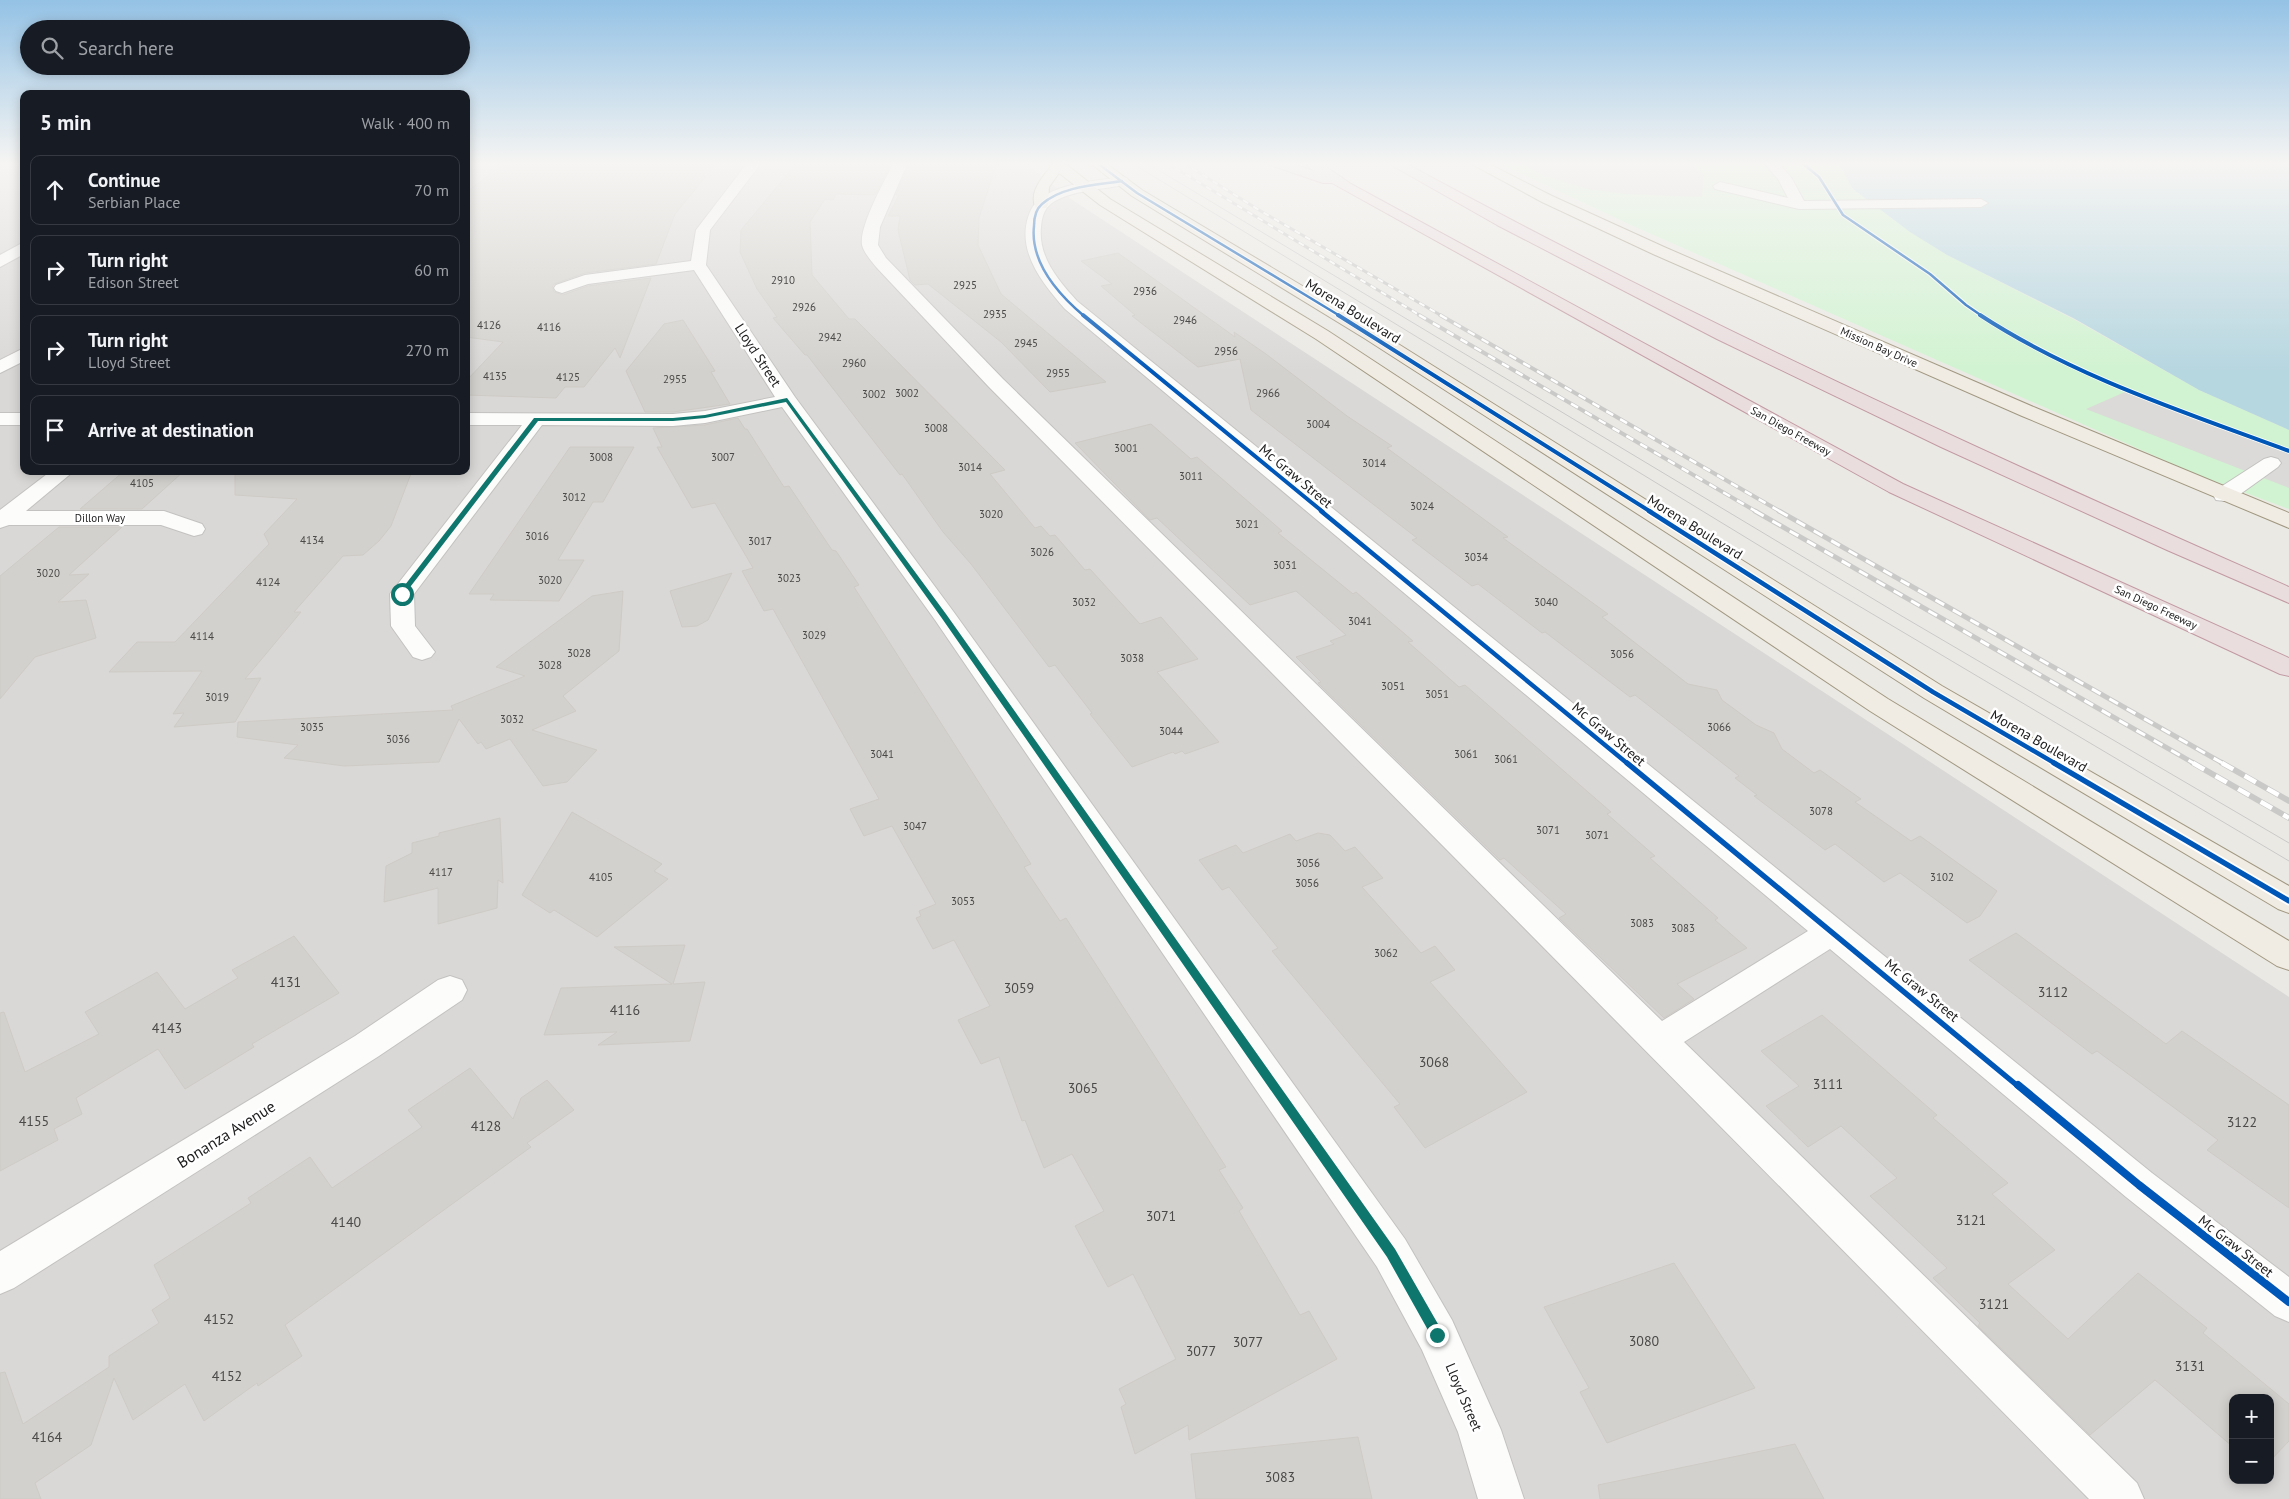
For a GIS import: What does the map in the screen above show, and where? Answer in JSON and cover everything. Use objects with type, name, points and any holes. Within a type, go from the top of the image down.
[{"type":"highway","name":"San Diego Freeway","points":[[1428,232],[1896,488],[2289,668]]},
{"type":"highway","points":[[1524,232],[1702,324],[1868,405],[2289,596]]},
{"type":"main road","points":[[1152,232],[1322,335],[1879,705],[2289,957]]},
{"type":"main road","name":"Morena Boulevard","points":[[1203,232],[1370,334],[1933,692],[2289,901]]},
{"type":"main road","name":"Mission Bay Drive","points":[[1618,232],[2015,407],[2289,521]]},
{"type":"street","points":[[562,288],[585,280],[698,264],[703,232]]},
{"type":"street","points":[[871,232],[870,243],[878,259],[1003,390],[2121,1499]]},
{"type":"street","name":"Mc Graw Street","points":[[1032,232],[1034,250],[1053,283],[1071,305],[2139,1185],[2289,1302]]},
{"type":"street","points":[[0,262],[20,250]]},
{"type":"street","name":"Lloyd Street","points":[[698,264],[787,400],[944,616],[1391,1253],[1437,1335],[1479,1430],[1501,1499]]},
{"type":"street","points":[[0,368],[20,356]]},
{"type":"street","points":[[470,420],[673,420],[705,417],[787,400]]},
{"type":"street","points":[[0,419],[20,419]]},
{"type":"street","points":[[422,652],[403,626],[402,594],[536,420]]},
{"type":"street","points":[[2224,494],[2271,463]]},
{"type":"street","points":[[2,520],[59,475]]},
{"type":"street","name":"Dillon Way","points":[[2,520],[164,518],[194,529]]},
{"type":"street","points":[[1660,1040],[1832,932]]},
{"type":"street","name":"Bonanza Avenue","points":[[0,1274],[367,1046],[450,990]]},
{"type":"shaded area","points":[[0,232],[20,232],[20,475],[470,475],[470,232],[1121,232],[2289,997],[2289,1499],[0,1499]]},
{"type":"shaded area","points":[[2125,392],[2289,454],[2289,488],[2086,409]]},
{"type":"green space","points":[[1647,232],[1910,232],[1947,255],[2075,320],[2199,390],[2289,430],[2289,509],[2198,475]]},
{"type":"water","points":[[1910,232],[2289,232],[2289,430],[2199,390],[2075,319],[1947,255]]},
{"type":"building","points":[[470,232],[668,232],[656,264],[585,273],[554,284],[552,287],[554,292],[563,295],[588,286],[651,278],[620,358],[615,348],[584,387],[565,387],[556,398],[470,395],[470,377],[503,342],[470,338]]},
{"type":"building","points":[[741,232],[810,232],[812,275],[849,319],[855,319],[1005,470],[990,474],[1035,528],[1041,526],[1050,536],[1055,535],[1085,570],[1090,569],[1140,624],[1161,617],[1198,659],[1157,672],[1219,742],[1185,754],[1182,751],[1175,754],[1173,752],[1132,767],[1090,714],[1092,713],[1055,665],[1049,667],[971,564],[943,532],[902,474],[900,475],[807,355],[773,318],[777,317],[757,289],[740,252]]},
{"type":"building","points":[[898,232],[978,232],[978,245],[1001,294],[1106,382],[1050,392],[1001,342],[928,284],[915,285],[910,280]]},
{"type":"building","points":[[1118,253],[1235,337],[1234,332],[1266,354],[1347,416],[1392,446],[1387,448],[1508,537],[1503,538],[1608,614],[1602,617],[1688,684],[1717,690],[1722,700],[1756,725],[1774,733],[1782,749],[1814,773],[1820,770],[1861,799],[1855,802],[1911,841],[1920,836],[1997,891],[1980,916],[1967,923],[1900,873],[1884,882],[1835,844],[1825,850],[1754,796],[1757,795],[1735,778],[1739,776],[1635,695],[1630,697],[1545,632],[1542,633],[1478,584],[1472,586],[1412,540],[1417,538],[1251,410],[1240,359],[1198,367],[1132,316],[1135,315],[1101,286],[1112,284],[1081,261]]},
{"type":"building","points":[[683,320],[715,371],[711,372],[730,404],[673,412],[645,412],[626,371],[664,324]]},
{"type":"building","points":[[738,418],[784,487],[789,486],[832,550],[836,551],[859,585],[854,587],[1031,864],[1024,867],[1060,921],[1066,918],[1226,1167],[1219,1170],[1243,1208],[1239,1211],[1300,1315],[1309,1311],[1337,1359],[1189,1440],[1188,1425],[1135,1454],[1121,1407],[1126,1404],[1119,1389],[1176,1359],[1133,1274],[1108,1287],[1075,1226],[1104,1211],[1072,1154],[1044,1168],[1025,1120],[1022,1121],[999,1057],[981,1064],[958,1020],[990,1006],[954,940],[933,949],[916,918],[921,916],[919,911],[936,904],[892,826],[864,836],[850,809],[879,799],[773,609],[764,611],[742,571],[753,568],[715,503],[692,508],[657,447],[662,447],[653,428],[705,425]]},
{"type":"building","points":[[1151,424],[1191,459],[1197,457],[1282,531],[1278,533],[1353,594],[1356,592],[1413,641],[1408,642],[1459,687],[1465,685],[1611,812],[1607,814],[1655,856],[1650,858],[1718,918],[1715,920],[1747,948],[1677,984],[1694,999],[1664,1018],[1559,918],[1566,914],[1504,858],[1500,860],[1318,683],[1321,682],[1296,657],[1334,644],[1330,641],[1346,635],[1296,591],[1250,605],[1157,518],[1150,520],[1075,443]]},
{"type":"building","points":[[570,447],[634,447],[603,502],[593,502],[558,560],[584,560],[559,601],[490,600],[494,594],[469,594]]},
{"type":"building","points":[[119,475],[180,475],[142,509],[80,509]]},
{"type":"building","points":[[235,475],[410,475],[391,526],[379,541],[363,555],[343,556],[294,612],[301,612],[245,679],[261,678],[235,722],[174,727],[184,713],[173,714],[202,671],[109,672],[137,642],[175,642],[269,544],[264,534],[297,499],[235,495]]},
{"type":"building","points":[[59,527],[122,527],[69,575],[89,574],[58,602],[86,600],[96,638],[35,657],[0,699],[0,576]]},
{"type":"building","points":[[732,573],[708,620],[697,626],[682,627],[670,591]]},
{"type":"building","points":[[623,591],[619,651],[563,696],[576,711],[532,730],[597,750],[567,782],[543,786],[510,739],[486,749],[481,742],[478,744],[459,719],[439,762],[344,766],[284,758],[298,745],[237,737],[238,722],[453,710],[451,706],[525,676],[496,667],[592,596]]},
{"type":"building","points":[[572,812],[662,864],[654,871],[668,879],[597,937],[554,910],[550,913],[522,895]]},
{"type":"building","points":[[500,818],[503,883],[498,880],[497,908],[438,924],[438,888],[384,902],[386,866],[412,853],[412,843],[439,836],[439,833]]},
{"type":"building","points":[[1318,833],[1330,835],[1345,851],[1355,847],[1383,878],[1362,887],[1421,953],[1435,946],[1455,970],[1430,982],[1527,1092],[1425,1148],[1394,1107],[1400,1104],[1272,951],[1278,948],[1229,887],[1222,890],[1199,860],[1236,845],[1243,853],[1290,834],[1296,841]]},
{"type":"building","points":[[2016,933],[2166,1044],[2182,1031],[2289,1105],[2289,1208],[2207,1150],[2218,1140],[2097,1051],[2092,1054],[1969,960]]},
{"type":"building","points":[[294,936],[339,993],[252,1044],[254,1047],[185,1089],[158,1049],[76,1098],[82,1114],[54,1129],[58,1140],[0,1171],[0,1013],[4,1012],[25,1072],[99,1034],[85,1012],[157,972],[185,1009],[238,978],[232,970]]},
{"type":"building","points":[[685,945],[673,984],[705,982],[690,1041],[598,1045],[617,1032],[544,1035],[561,988],[672,984],[614,947]]},
{"type":"building","points":[[1822,1015],[1937,1115],[1933,1118],[2008,1183],[1992,1194],[2055,1250],[2008,1284],[2068,1339],[2138,1273],[2207,1328],[2203,1333],[2289,1404],[2289,1441],[2274,1457],[2274,1394],[2229,1394],[2229,1444],[2155,1380],[2090,1435],[1978,1326],[1980,1323],[1933,1278],[1947,1268],[1870,1196],[1897,1178],[1841,1126],[1808,1147],[1766,1106],[1799,1086],[1761,1051]]},
{"type":"building","points":[[470,1068],[513,1119],[521,1098],[547,1080],[574,1110],[527,1143],[531,1147],[285,1325],[302,1356],[258,1386],[257,1383],[204,1421],[185,1384],[133,1420],[114,1378],[91,1445],[35,1483],[41,1499],[0,1499],[0,1373],[5,1372],[23,1424],[109,1367],[109,1356],[159,1323],[152,1310],[170,1298],[154,1265],[251,1203],[248,1198],[310,1157],[332,1188],[422,1127],[408,1110]]},
{"type":"building","points":[[1674,1263],[1755,1388],[1607,1443],[1580,1392],[1589,1388],[1544,1307]]},
{"type":"building","points":[[1358,1437],[1372,1499],[1196,1499],[1191,1454]]},
{"type":"building","points":[[1795,1444],[1824,1499],[1600,1499],[1598,1485]]},
{"type":"tram line","points":[[1245,232],[1832,590],[2289,861]]},
{"type":"tram line","points":[[1262,232],[1900,615],[2289,843]]},
{"type":"railway","points":[[1281,232],[1421,316]]},
{"type":"railway","points":[[1297,232],[1442,316]]},
{"type":"railway","points":[[1419,315],[1757,512]]},
{"type":"railway","points":[[1440,315],[1781,512]]},
{"type":"railway","points":[[1755,511],[2195,764]]},
{"type":"railway","points":[[1779,511],[2224,764]]},
{"type":"railway","points":[[2193,763],[2289,818]]},
{"type":"railway","points":[[2222,763],[2289,801]]},
{"type":"cycle path","points":[[1033,232],[1034,245],[1042,267],[1055,287],[1071,305],[2139,1185],[2289,1302]]},
{"type":"cycle path","points":[[1201,232],[1370,334],[1933,692],[2289,901]]},
{"type":"cycle path","points":[[1868,232],[1930,274],[1966,305],[2008,333],[2102,381],[2289,451]]},
{"type":"route","points":[[402,594],[536,420],[673,420],[705,417],[787,400],[944,616],[1391,1253],[1437,1335]]}]
